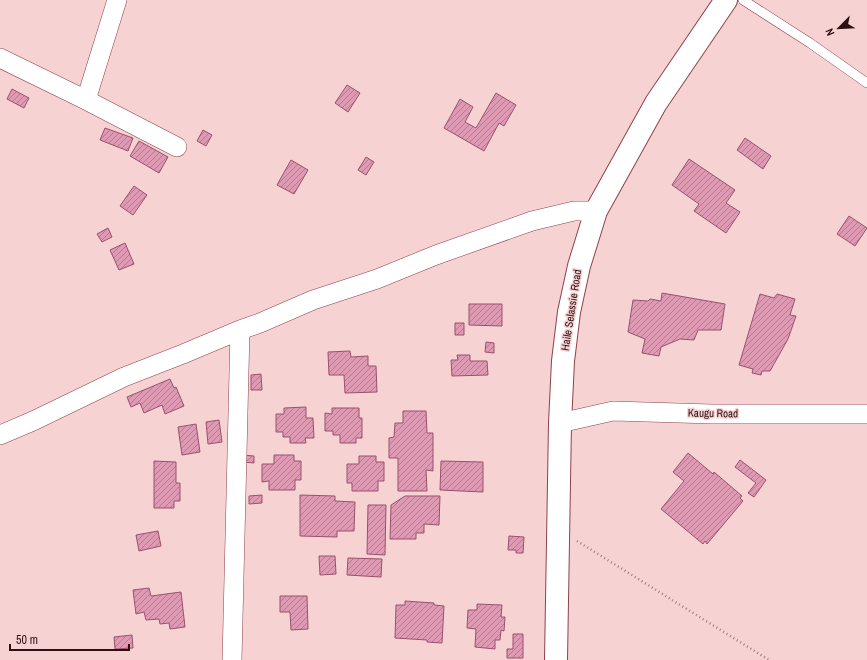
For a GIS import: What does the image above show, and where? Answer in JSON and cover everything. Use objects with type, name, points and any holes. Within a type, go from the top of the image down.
[{"type":"street","points":[[86,100],[117,0]]},
{"type":"street","name":"Haile Selassie Road","points":[[556,660],[560,423],[563,361],[569,312],[579,266],[596,211],[656,103],[726,0]]},
{"type":"street","points":[[0,58],[178,147]]},
{"type":"street","points":[[0,434],[33,421],[124,377],[260,323],[313,300],[377,279],[436,255],[532,221],[574,211],[596,211]]},
{"type":"street","points":[[232,660],[240,330]]},
{"type":"street","name":"Kaugu Road","points":[[560,423],[612,411],[720,414],[867,414]]},
{"type":"lane","points":[[744,0],[867,83]]},
{"type":"path","points":[[558,529],[768,660]]},
{"type":"building","points":[[347,85],[360,93],[348,112],[335,103]]},
{"type":"building","points":[[12,89],[29,98],[24,108],[7,99]]},
{"type":"building","points":[[496,93],[516,105],[504,126],[499,123],[484,151],[444,128],[460,99],[473,107],[465,122],[476,128]]},
{"type":"building","points":[[105,128],[133,138],[128,151],[100,140]]},
{"type":"building","points":[[203,130],[212,135],[206,146],[197,141]]},
{"type":"building","points":[[745,138],[771,156],[763,169],[737,150]]},
{"type":"building","points":[[139,141],[168,157],[159,173],[130,156]]},
{"type":"building","points":[[366,157],[374,162],[366,175],[358,170]]},
{"type":"building","points":[[689,159],[735,190],[726,203],[740,212],[726,233],[694,211],[699,204],[672,185]]},
{"type":"building","points":[[291,160],[308,170],[294,194],[277,185]]},
{"type":"building","points":[[134,186],[147,195],[133,215],[120,206]]},
{"type":"building","points":[[849,216],[867,228],[855,246],[837,234]]},
{"type":"building","points":[[108,228],[112,237],[102,242],[97,234]]},
{"type":"building","points":[[125,243],[134,264],[119,270],[110,250]]},
{"type":"building","points":[[662,293],[725,304],[721,330],[698,330],[694,340],[680,339],[661,347],[659,356],[642,353],[645,339],[628,332],[633,300],[648,301],[650,299],[661,301]]},
{"type":"building","points":[[760,294],[774,298],[777,294],[795,299],[790,315],[796,316],[788,339],[770,371],[762,371],[761,375],[752,373],[753,369],[739,365]]},
{"type":"building","points":[[469,304],[502,304],[502,326],[469,325]]},
{"type":"building","points":[[455,323],[464,323],[464,335],[455,335]]},
{"type":"building","points":[[486,342],[494,343],[494,353],[485,352]]},
{"type":"building","points":[[350,351],[351,357],[368,356],[368,366],[376,366],[377,392],[345,393],[344,375],[329,375],[328,352]]},
{"type":"building","points":[[457,355],[470,355],[470,361],[487,361],[488,375],[452,376],[451,360],[458,360]]},
{"type":"building","points":[[261,374],[262,390],[251,390],[251,375]]},
{"type":"building","points":[[170,379],[174,388],[176,387],[184,406],[165,414],[162,405],[144,413],[140,403],[131,407],[127,397]]},
{"type":"building","points":[[306,407],[306,418],[313,418],[314,438],[305,438],[306,443],[290,443],[290,437],[283,437],[283,432],[276,432],[276,414],[284,414],[284,408]]},
{"type":"building","points":[[332,408],[359,408],[359,418],[362,418],[362,438],[356,438],[356,443],[340,443],[340,435],[333,435],[333,431],[325,431],[325,413],[332,414]]},
{"type":"building","points":[[403,411],[426,411],[427,433],[433,433],[433,471],[426,470],[427,491],[398,491],[398,458],[389,458],[389,438],[394,437],[395,423],[403,423]]},
{"type":"building","points":[[219,420],[222,442],[208,444],[206,422]]},
{"type":"building","points":[[196,424],[200,452],[182,455],[178,427]]},
{"type":"building","points":[[688,453],[713,474],[714,472],[742,496],[740,498],[743,501],[707,544],[705,541],[703,544],[661,509],[684,481],[673,472]]},
{"type":"building","points":[[243,455],[254,456],[254,463],[243,462]]},
{"type":"building","points":[[274,455],[294,455],[294,461],[301,461],[301,480],[295,480],[295,490],[269,490],[269,481],[262,482],[262,464],[274,464]]},
{"type":"building","points":[[359,456],[376,456],[376,462],[384,462],[384,481],[378,481],[378,491],[352,491],[352,483],[347,483],[347,464],[359,464]]},
{"type":"building","points":[[740,460],[766,480],[754,497],[748,493],[756,483],[735,467]]},
{"type":"building","points":[[154,461],[176,462],[176,483],[180,483],[180,501],[174,501],[174,508],[154,508]]},
{"type":"building","points":[[441,461],[483,462],[483,492],[440,490]]},
{"type":"building","points":[[262,495],[262,503],[249,504],[249,496]]},
{"type":"building","points":[[300,495],[335,496],[335,501],[355,502],[354,531],[337,531],[337,537],[300,536]]},
{"type":"building","points":[[405,496],[440,496],[439,525],[424,524],[424,533],[416,533],[416,539],[390,539],[391,505]]},
{"type":"building","points":[[368,505],[386,505],[385,555],[367,554]]},
{"type":"building","points":[[158,531],[161,546],[139,551],[136,535]]},
{"type":"building","points":[[509,536],[524,537],[523,553],[516,553],[516,550],[508,550]]},
{"type":"building","points":[[319,556],[335,556],[336,574],[320,575]]},
{"type":"building","points":[[348,558],[382,559],[381,577],[347,575]]},
{"type":"building","points":[[149,588],[151,596],[181,592],[185,627],[170,629],[169,623],[160,624],[159,619],[146,620],[144,612],[136,614],[133,590]]},
{"type":"building","points":[[280,596],[307,596],[308,629],[291,630],[290,612],[280,612]]},
{"type":"building","points":[[405,601],[434,603],[434,605],[444,606],[442,643],[427,642],[427,640],[395,638],[396,605],[405,605]]},
{"type":"building","points":[[477,604],[502,605],[501,617],[505,617],[504,631],[501,630],[500,640],[495,640],[495,649],[475,647],[476,629],[467,628],[468,610],[477,610]]},
{"type":"building","points":[[513,634],[523,634],[523,658],[507,658],[507,649],[513,649]]},
{"type":"building","points":[[132,635],[133,648],[115,649],[114,637]]}]
